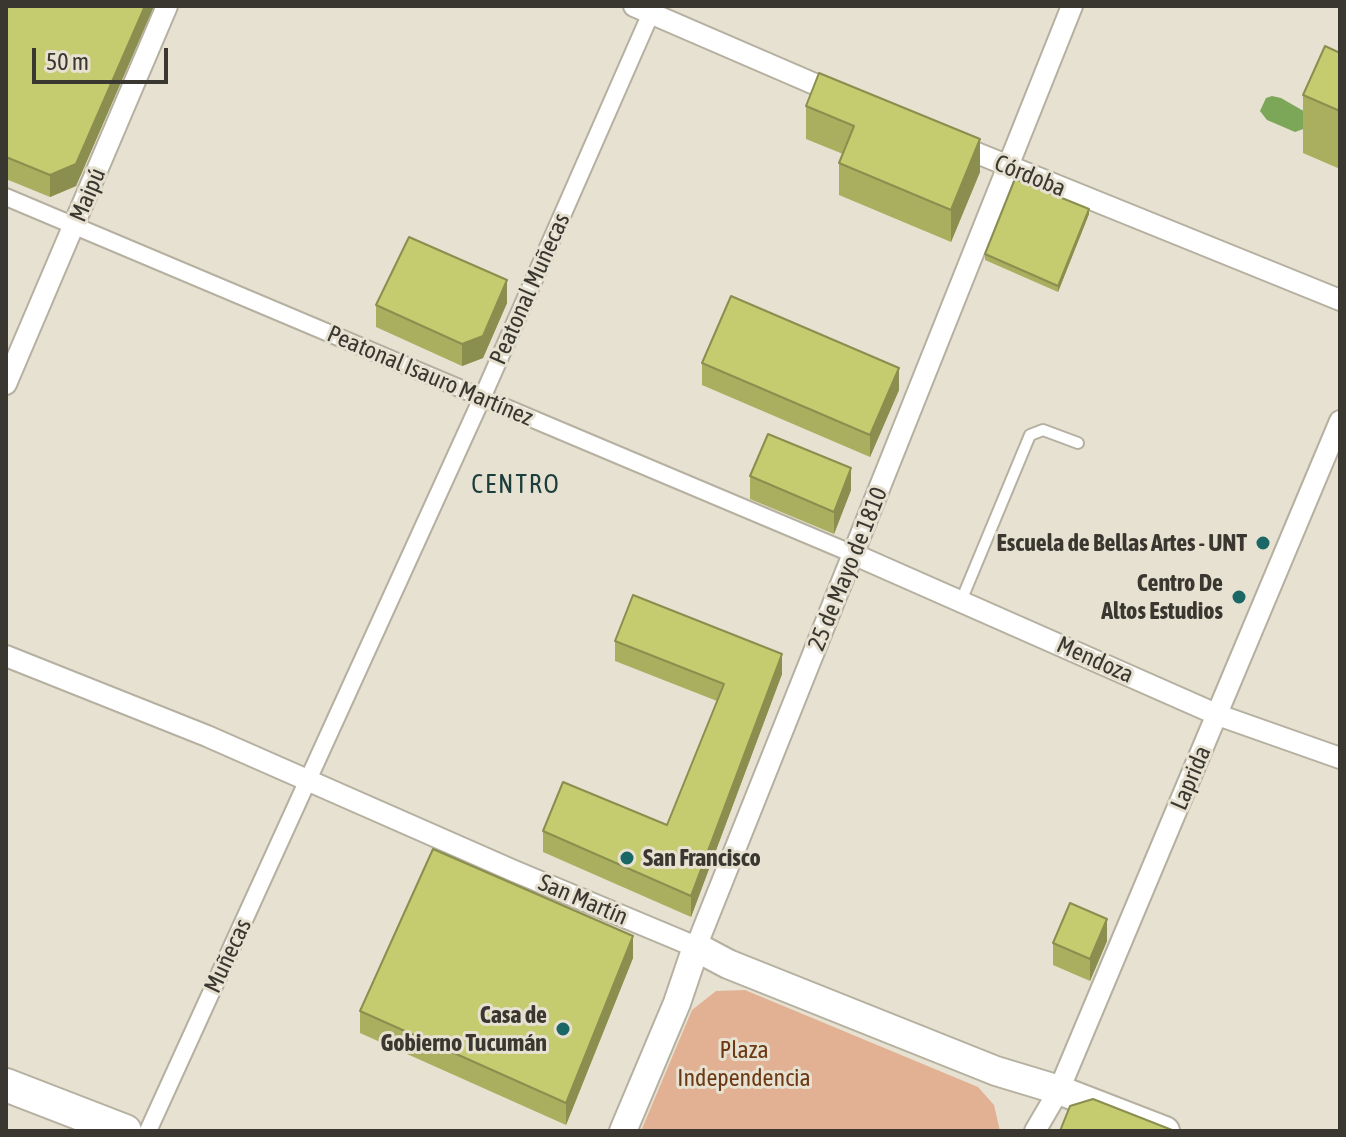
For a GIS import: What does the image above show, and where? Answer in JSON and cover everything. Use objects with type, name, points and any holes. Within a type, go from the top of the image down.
[{"type":"main road","name":"San Martín","points":[[696,947],[728,964],[996,1071],[1059,1090],[1165,1131]]},
{"type":"main road","points":[[6,1085],[125,1131]]},
{"type":"street","name":"Maipú","points":[[6,384],[167,6]]},
{"type":"street","name":"25 de Mayo de 1810","points":[[623,1131],[677,1003],[696,947],[1072,6]]},
{"type":"street","points":[[646,8],[866,106]]},
{"type":"street","name":"Peatonal Muñecas","points":[[308,782],[482,398],[646,8]]},
{"type":"street","name":"Córdoba","points":[[937,137],[1340,300]]},
{"type":"street","name":"Peatonal Isauro Martínez","points":[[6,197],[853,554]]},
{"type":"street","name":"Laprida","points":[[1035,1131],[1059,1090],[1340,421]]},
{"type":"street","name":"Mendoza","points":[[853,554],[1218,715],[1340,758]]},
{"type":"street","name":"San Martín","points":[[6,656],[207,736],[696,947]]},
{"type":"street","name":"Muñecas","points":[[148,1131],[308,782]]},
{"type":"lane","points":[[961,601],[1030,435],[1043,430],[1078,443]]},
{"type":"green space","name":"Plaza Independencia","points":[[745,990],[978,1087],[994,1105],[1000,1131],[641,1131],[692,1010],[716,991]]},
{"type":"shaded area","points":[[1272,96],[1307,113],[1306,128],[1295,132],[1267,120],[1260,111],[1266,98]]},
{"type":"building","points":[[6,6],[145,6],[76,164],[50,175],[6,157]]},
{"type":"building","points":[[1325,46],[1340,53],[1340,111],[1303,95]]},
{"type":"building","points":[[819,73],[980,139],[951,210],[839,163],[854,126],[806,106]]},
{"type":"building","points":[[1015,179],[1089,209],[1058,286],[985,254]]},
{"type":"building","points":[[409,237],[507,280],[483,336],[462,344],[376,305]]},
{"type":"building","points":[[731,296],[899,368],[870,435],[702,363]]},
{"type":"building","points":[[768,434],[851,468],[834,512],[750,476]]},
{"type":"building","points":[[633,595],[782,654],[691,896],[543,831],[563,782],[667,825],[724,684],[615,641]]},
{"type":"building","points":[[433,849],[633,936],[566,1103],[360,1011]]},
{"type":"building","points":[[1070,903],[1107,919],[1090,959],[1053,943]]},
{"type":"building","points":[[1093,1099],[1172,1130],[1060,1131],[1070,1106]]},
{"type":"place","name":"Escuela de Bellas Artes - UNT","points":[[1263,543]]},
{"type":"place","name":"Centro De Altos Estudios","points":[[1239,597]]},
{"type":"place","name":"San Francisco","points":[[627,858]]},
{"type":"place","name":"Casa de Gobierno Tucumán","points":[[563,1029]]},
{"type":"district","name":"CENTRO","points":[[516,485]]}]
